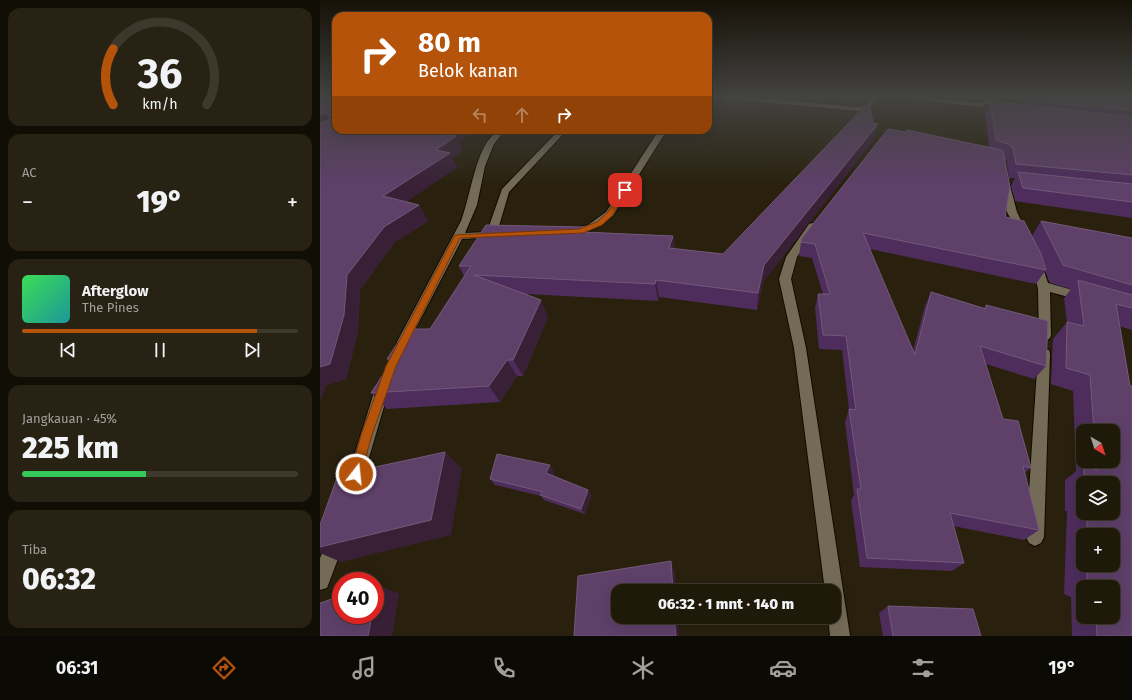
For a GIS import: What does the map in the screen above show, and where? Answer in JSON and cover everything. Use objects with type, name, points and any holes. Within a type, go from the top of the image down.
[{"type":"street","points":[[398,353],[458,236],[472,205],[481,166],[490,143],[497,134]]},
{"type":"street","points":[[491,235],[504,191],[559,134]]},
{"type":"street","points":[[558,232],[580,231],[600,224],[610,214],[660,134]]},
{"type":"street","points":[[1007,178],[1012,212],[1029,248],[1044,286],[1046,313],[1035,537]]},
{"type":"street","points":[[819,218],[794,250],[785,279],[800,348],[833,584]]},
{"type":"street","points":[[458,236],[506,234]]},
{"type":"street","points":[[1044,286],[1095,301]]},
{"type":"street","points":[[350,494],[367,435],[388,374]]},
{"type":"street","points":[[320,581],[340,530]]},
{"type":"street","points":[[838,624],[840,636]]},
{"type":"building","points":[[320,127],[332,127],[332,134],[445,134],[444,135],[456,136],[436,150],[450,153],[383,196],[419,205],[384,227],[347,275],[344,315],[330,364],[320,367]]},
{"type":"building","points":[[845,127],[876,127],[764,265],[758,293],[656,280],[655,284],[474,275],[541,300],[513,360],[507,360],[489,386],[371,393],[393,359],[387,359],[407,329],[430,329],[471,266],[459,266],[486,225],[584,227],[582,232],[673,236],[669,248],[723,254]]},
{"type":"building","points":[[994,127],[1132,127],[1132,175],[1016,164],[1013,148],[1008,144],[996,140]]},
{"type":"building","points":[[888,129],[906,132],[907,130],[1003,151],[1010,187],[1005,217],[1024,221],[1041,254],[1046,270],[863,233],[915,355],[931,292],[986,309],[986,305],[1048,321],[1046,366],[980,346],[1003,419],[1018,421],[1031,468],[1023,466],[1039,530],[950,513],[964,563],[867,558],[857,489],[861,489],[849,409],[856,410],[846,336],[823,335],[818,294],[830,294],[815,244],[801,242],[802,238]]},
{"type":"building","points":[[1018,172],[1132,184],[1132,202],[1023,188]]},
{"type":"building","points":[[1041,221],[1132,238],[1132,285],[1063,265]]},
{"type":"building","points":[[1078,280],[1132,295],[1132,308],[1116,304],[1130,386],[1132,386],[1132,636],[1097,636],[1096,624],[1120,624],[1120,580],[1087,580],[1087,572],[1120,572],[1120,528],[1087,528],[1087,520],[1120,520],[1120,476],[1084,476],[1084,468],[1097,470],[1097,468],[1120,468],[1120,424],[1094,424],[1090,375],[1066,368],[1067,322],[1084,326]]},
{"type":"building","points":[[445,452],[431,520],[320,547],[320,525],[338,475]]},
{"type":"building","points":[[497,454],[550,465],[546,473],[588,490],[581,509],[540,495],[543,492],[490,479]]},
{"type":"building","points":[[671,561],[673,584],[611,584],[611,624],[675,624],[676,636],[574,636],[578,576]]},
{"type":"building","points":[[332,599],[332,624],[370,624],[368,636],[320,636],[320,603]]},
{"type":"building","points":[[888,606],[973,609],[981,636],[893,636]]},
{"type":"route","points":[[356,474],[382,388],[391,366],[458,236],[580,231],[600,224],[610,214],[625,190]]}]
